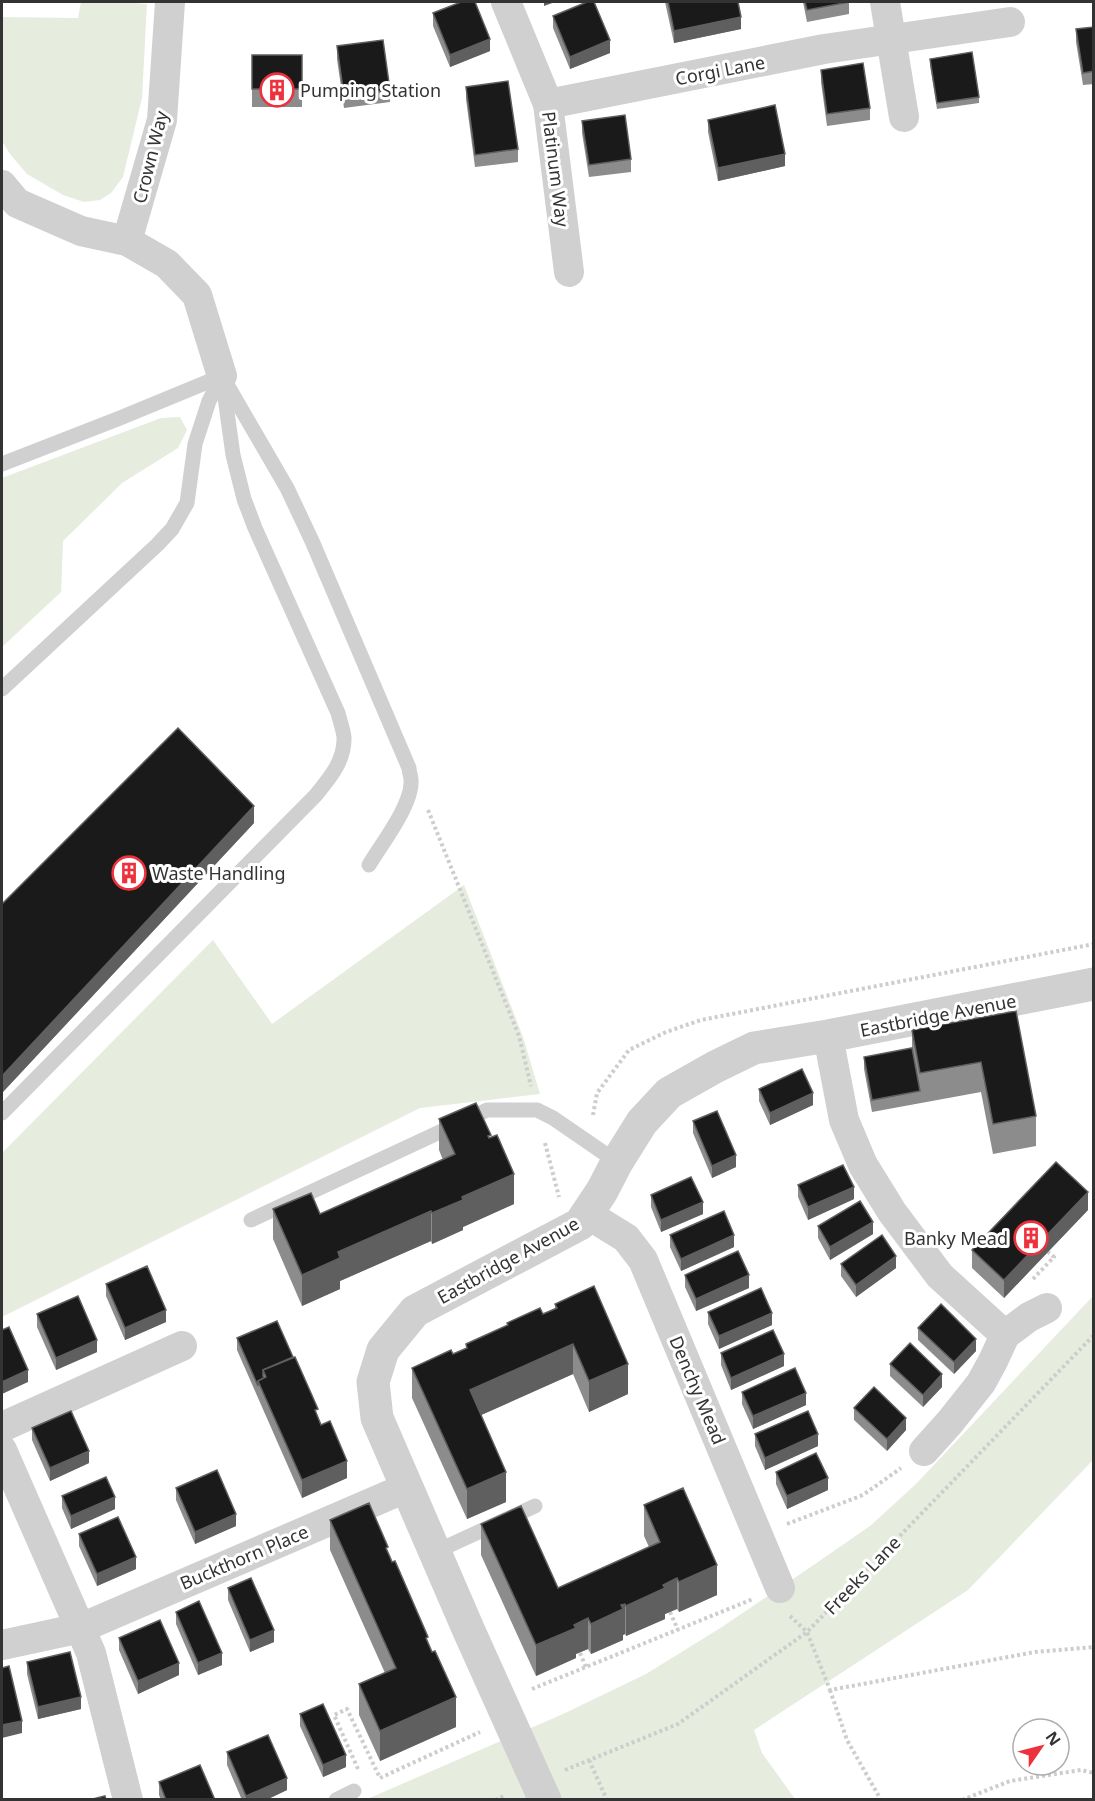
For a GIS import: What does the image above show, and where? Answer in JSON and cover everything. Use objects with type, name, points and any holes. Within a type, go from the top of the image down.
[{"type":"street","name":"Crown Way","points":[[127,241],[162,120],[170,2]]},
{"type":"street","name":"Platinum Way","points":[[506,2],[548,104],[568,272]]},
{"type":"street","points":[[885,2],[904,117]]},
{"type":"street","name":"Corgi Lane","points":[[548,104],[824,49],[1010,22]]},
{"type":"street","points":[[2,185],[16,203],[81,231],[127,241],[167,264],[197,295],[222,376]]},
{"type":"street","name":"Eastbridge Avenue","points":[[545,1800],[377,1419],[373,1382],[383,1350],[415,1311],[580,1224],[642,1122],[669,1093],[715,1067],[753,1048],[828,1036],[1094,984]]},
{"type":"street","points":[[828,1036],[844,1120],[863,1165],[892,1212],[940,1276],[1005,1335]]},
{"type":"street","name":"Denchy Mead","points":[[587,1214],[626,1238],[643,1260],[759,1536],[767,1593]]},
{"type":"street","points":[[924,1451],[981,1383],[1005,1335],[1029,1317],[1047,1308]]},
{"type":"street","points":[[2,1427],[182,1346]]},
{"type":"street","points":[[2,1450],[91,1653],[128,1800]]},
{"type":"street","name":"Buckthorn Place","points":[[2,1645],[81,1628],[408,1487]]},
{"type":"lane","points":[[2,464],[222,376]]},
{"type":"lane","points":[[2,689],[172,529],[187,502],[195,444],[209,401],[222,376]]},
{"type":"lane","points":[[222,376],[287,488],[408,768],[412,782],[408,796],[369,864]]},
{"type":"lane","points":[[2,1113],[315,796],[332,775],[342,755],[344,736],[338,713],[244,499],[233,455],[222,376]]},
{"type":"lane","points":[[251,1220],[487,1110],[537,1110],[553,1118],[617,1162]]},
{"type":"lane","points":[[435,1552],[535,1506]]},
{"type":"lane","points":[[336,1800],[354,1791]]},
{"type":"path","name":"Freeks Lane","points":[[606,1800],[589,1760],[678,1724],[807,1632],[1094,1335]]},
{"type":"path","points":[[759,1536],[863,1495],[924,1451]]},
{"type":"path","points":[[354,1791],[365,1786],[334,1715],[347,1709],[380,1778],[586,1667],[767,1593]]},
{"type":"path","points":[[670,1612],[678,1630]]},
{"type":"path","points":[[807,1632],[847,1740],[881,1800]]},
{"type":"path","points":[[830,1690],[1035,1652],[1094,1647]]},
{"type":"path","points":[[580,1653],[586,1667]]},
{"type":"path","points":[[962,1800],[1010,1781],[1081,1770],[1094,1773]]},
{"type":"shaded area","points":[[81,2],[147,4],[142,98],[123,177],[111,193],[100,200],[84,202],[63,195],[27,174],[2,141],[2,17],[78,18]]},
{"type":"shaded area","points":[[180,417],[187,430],[178,448],[122,483],[63,541],[61,592],[2,647],[2,478],[161,418]]},
{"type":"shaded area","points":[[464,885],[523,1037],[540,1094],[420,1108],[2,1317],[2,1153],[213,940],[272,1024]]},
{"type":"shaded area","points":[[1093,1296],[1093,1460],[968,1590],[754,1730],[762,1753],[795,1799],[365,1800],[563,1714],[646,1674],[722,1627],[870,1526],[916,1484]]},
{"type":"building","points":[[461,2],[475,2],[490,39],[450,55],[433,13]]},
{"type":"building","points":[[587,2],[594,2],[610,40],[570,57],[553,16]]},
{"type":"building","points":[[668,2],[738,2],[741,17],[674,31]]},
{"type":"building","points":[[805,2],[849,2],[807,10]]},
{"type":"building","points":[[1094,27],[1094,71],[1083,73],[1076,29]]},
{"type":"building","points":[[383,40],[390,90],[344,96],[337,46]]},
{"type":"building","points":[[972,52],[979,97],[937,103],[930,59]]},
{"type":"building","points":[[252,55],[302,55],[302,89],[252,89]]},
{"type":"building","points":[[863,63],[870,108],[827,114],[821,70]]},
{"type":"building","points":[[508,81],[518,149],[475,155],[466,87]]},
{"type":"building","points":[[775,105],[785,154],[718,168],[708,120]]},
{"type":"building","points":[[625,115],[631,159],[589,165],[582,121]]},
{"type":"building","name":"Waste Handling","points":[[178,728],[254,806],[2,1076],[2,904]]},
{"type":"building","points":[[1016,1011],[1036,1116],[993,1124],[981,1062],[920,1073],[912,1030]]},
{"type":"building","points":[[912,1048],[920,1091],[872,1100],[864,1057]]},
{"type":"building","points":[[802,1069],[813,1093],[770,1113],[759,1089]]},
{"type":"building","points":[[476,1103],[491,1135],[488,1136],[489,1138],[497,1135],[514,1174],[462,1197],[463,1200],[432,1213],[431,1211],[338,1252],[340,1258],[302,1275],[273,1209],[311,1193],[320,1214],[455,1154],[439,1119]]},
{"type":"building","points":[[717,1111],[736,1155],[712,1166],[693,1121]]},
{"type":"building","name":"Banky Mead","points":[[1056,1162],[1088,1192],[1004,1280],[972,1250]]},
{"type":"building","points":[[843,1165],[854,1187],[808,1207],[798,1185]]},
{"type":"building","points":[[691,1177],[703,1202],[661,1220],[651,1195]]},
{"type":"building","points":[[860,1201],[873,1222],[830,1247],[818,1226]]},
{"type":"building","points":[[724,1211],[734,1235],[681,1259],[670,1235]]},
{"type":"building","points":[[882,1235],[896,1256],[856,1285],[841,1264]]},
{"type":"building","points":[[738,1251],[749,1275],[696,1299],[685,1275]]},
{"type":"building","points":[[147,1266],[166,1310],[125,1328],[106,1284]]},
{"type":"building","points":[[594,1286],[628,1364],[589,1381],[573,1344],[470,1390],[506,1472],[467,1489],[412,1368],[451,1350],[453,1354],[467,1348],[466,1344],[540,1308],[543,1314],[557,1308],[555,1304]]},
{"type":"building","points":[[761,1288],[772,1313],[719,1336],[708,1312]]},
{"type":"building","points":[[78,1296],[97,1340],[56,1358],[37,1314]]},
{"type":"building","points":[[941,1304],[976,1339],[954,1362],[918,1328]]},
{"type":"building","points":[[277,1321],[293,1357],[263,1370],[264,1378],[258,1381],[258,1386],[237,1338]]},
{"type":"building","points":[[9,1327],[28,1370],[2,1382],[2,1330]]},
{"type":"building","points":[[773,1330],[784,1354],[731,1378],[721,1353]]},
{"type":"building","points":[[910,1343],[942,1374],[923,1395],[890,1364]]},
{"type":"building","points":[[295,1357],[318,1409],[315,1410],[321,1425],[330,1421],[347,1461],[302,1480],[258,1381],[266,1377],[263,1370]]},
{"type":"building","points":[[795,1368],[806,1393],[753,1416],[742,1392]]},
{"type":"building","points":[[874,1387],[906,1418],[887,1439],[854,1408]]},
{"type":"building","points":[[71,1411],[89,1451],[50,1468],[32,1428]]},
{"type":"building","points":[[808,1411],[818,1434],[765,1458],[755,1434]]},
{"type":"building","points":[[816,1453],[828,1478],[787,1496],[776,1472]]},
{"type":"building","points":[[217,1470],[236,1514],[195,1532],[176,1488]]},
{"type":"building","points":[[106,1477],[115,1497],[71,1516],[62,1496]]},
{"type":"building","points":[[683,1488],[717,1565],[679,1582],[677,1578],[663,1585],[665,1588],[626,1606],[621,1605],[623,1609],[591,1624],[588,1618],[574,1625],[576,1628],[536,1645],[481,1524],[521,1506],[558,1588],[660,1542],[644,1505]]},
{"type":"building","points":[[369,1503],[392,1562],[395,1561],[428,1637],[426,1638],[432,1652],[435,1651],[456,1697],[380,1731],[359,1684],[396,1668],[330,1520]]},
{"type":"building","points":[[118,1517],[136,1557],[97,1574],[79,1534]]},
{"type":"building","points":[[251,1578],[274,1630],[250,1640],[228,1588]]},
{"type":"building","points":[[199,1601],[222,1653],[198,1663],[176,1612]]},
{"type":"building","points":[[160,1620],[179,1663],[138,1681],[119,1638]]},
{"type":"building","points":[[70,1652],[81,1697],[38,1707],[27,1662]]},
{"type":"building","points":[[9,1666],[22,1721],[2,1725],[2,1668]]},
{"type":"building","points":[[323,1704],[346,1755],[323,1765],[300,1714]]},
{"type":"building","points":[[268,1735],[287,1778],[246,1796],[227,1752]]},
{"type":"building","points":[[200,1765],[215,1800],[166,1800],[159,1782]]},
{"type":"building","points":[[105,1796],[106,1800],[89,1800]]},
{"type":"place","name":"Pumping Station","points":[[277,90]]},
{"type":"place","name":"Waste Handling","points":[[129,873]]},
{"type":"place","name":"Banky Mead","points":[[1031,1238]]}]
